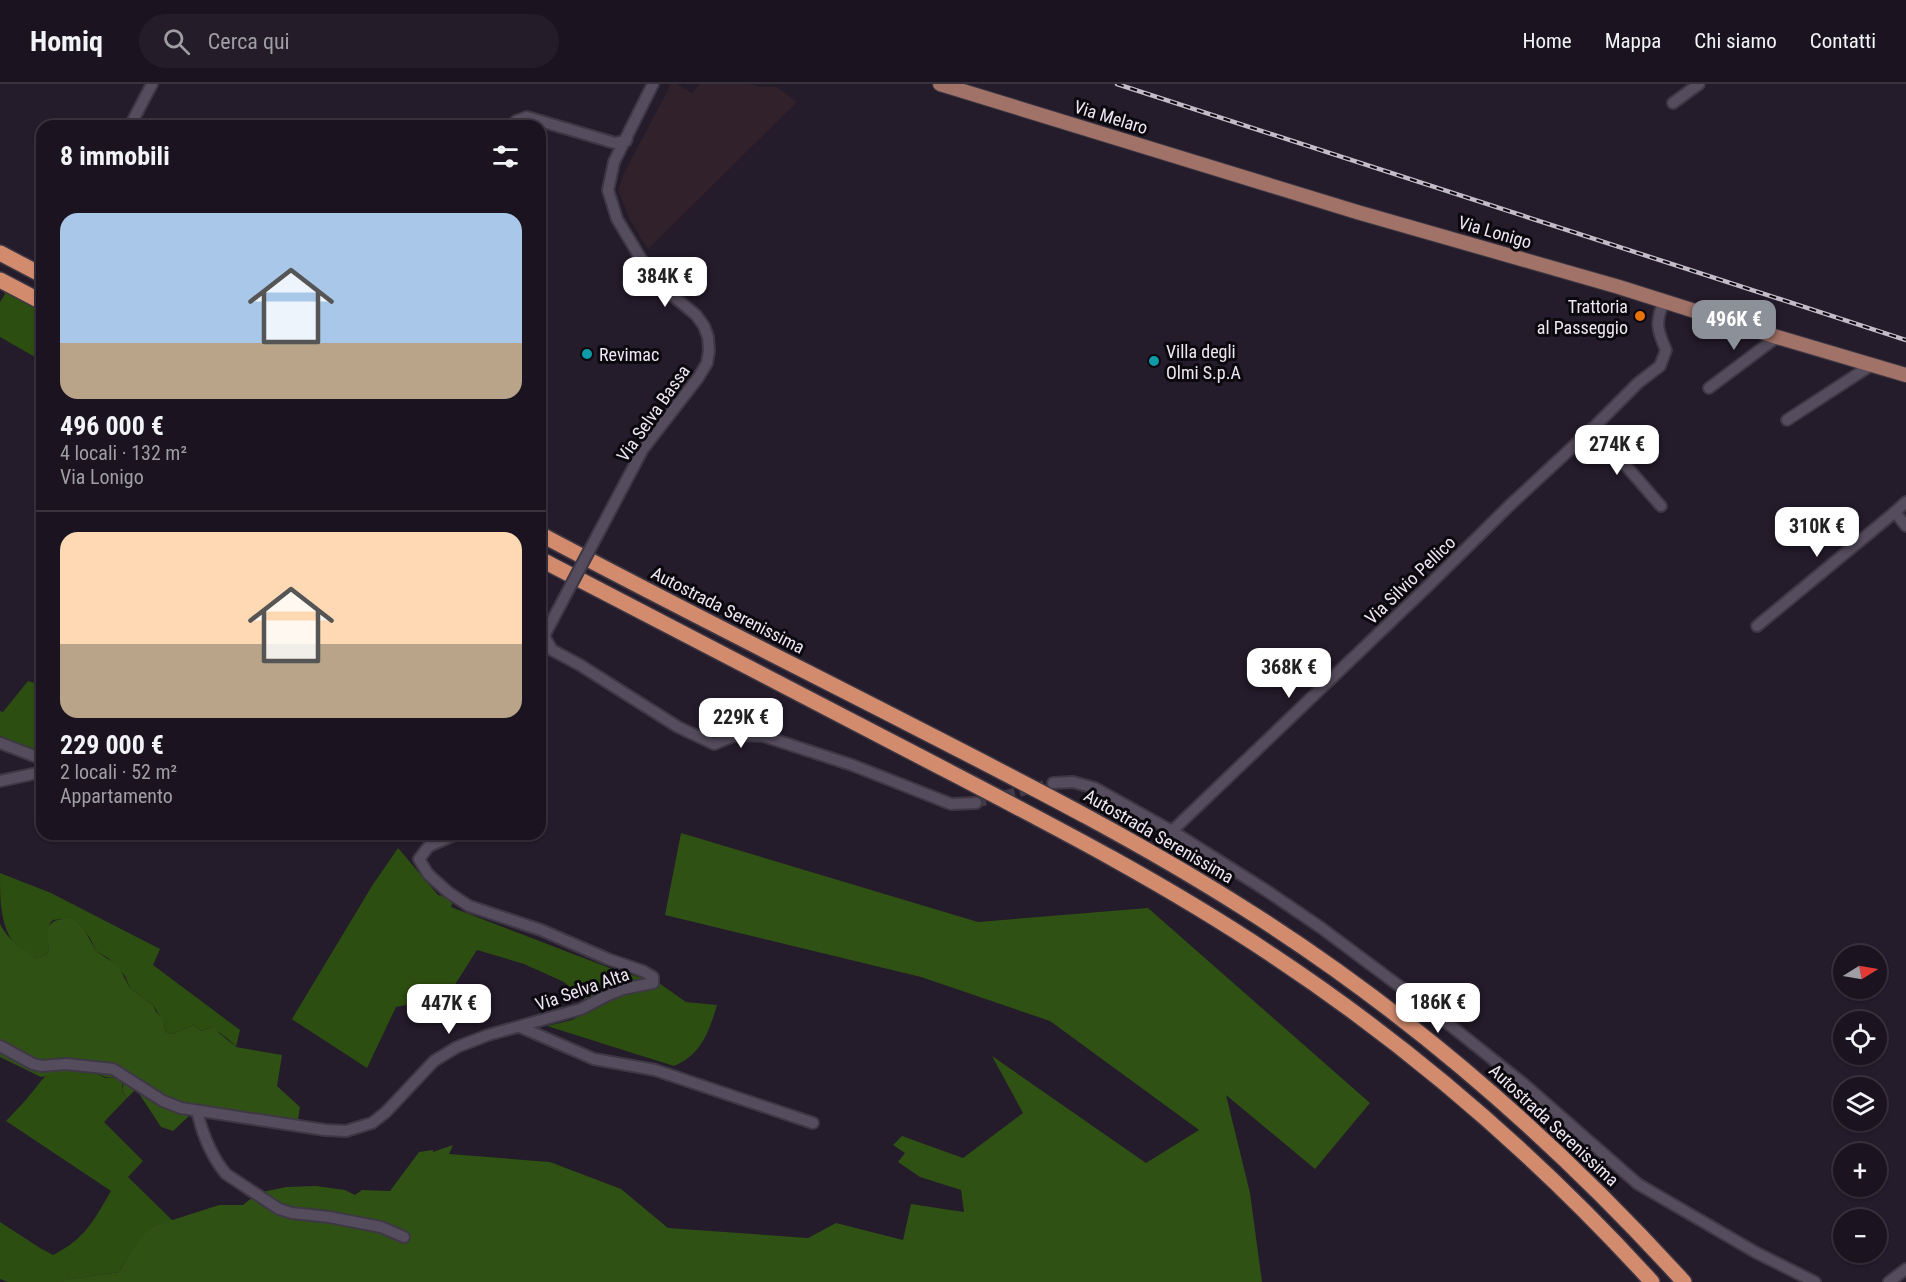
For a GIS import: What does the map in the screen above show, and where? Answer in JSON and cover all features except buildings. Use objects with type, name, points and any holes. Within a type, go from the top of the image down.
[{"type":"highway","points":[[0,253],[36,272]]},
{"type":"highway","points":[[0,280],[36,299]]},
{"type":"highway","name":"Autostrada Serenissima","points":[[546,537],[1120,834],[1251,912],[1384,1006],[1476,1080],[1592,1187],[1647,1241],[1684,1282]]},
{"type":"highway","points":[[546,562],[1104,853],[1227,925],[1366,1021],[1459,1096],[1587,1214],[1652,1282]]},
{"type":"main road","name":"Via Melaro","points":[[940,84],[1203,164]]},
{"type":"main road","name":"Via Lonigo","points":[[1203,164],[1906,375]]},
{"type":"street","points":[[133,120],[152,84]]},
{"type":"street","name":"Via Selva Bassa","points":[[546,629],[643,449],[707,363],[708,337],[704,326],[696,315],[661,286],[650,272],[618,219],[608,190],[610,174],[654,84]]},
{"type":"street","points":[[1673,103],[1699,84]]},
{"type":"street","points":[[519,120],[527,117],[537,120]]},
{"type":"street","points":[[546,123],[615,143],[626,141],[627,138]]},
{"type":"street","name":"Via Silvio Pellico","points":[[1172,831],[1638,383],[1660,366],[1666,350],[1660,337],[1657,318],[1664,301]]},
{"type":"street","points":[[1709,388],[1777,337]]},
{"type":"street","points":[[1788,420],[1873,364]]},
{"type":"street","points":[[1593,428],[1661,506]]},
{"type":"street","points":[[1757,626],[1906,502]]},
{"type":"street","points":[[1895,512],[1906,525]]},
{"type":"street","points":[[546,642],[552,650],[580,665],[678,727],[714,744],[736,735],[763,736],[852,765],[951,804],[976,803]]},
{"type":"street","points":[[0,743],[36,757]]},
{"type":"street","points":[[0,781],[36,773]]},
{"type":"street","points":[[1053,783],[1073,782],[1095,788],[1172,831],[1285,903],[1426,1006],[1525,1085],[1638,1184],[1755,1252],[1815,1282]]},
{"type":"street","name":"Via Selva Alta","points":[[0,1046],[33,1064],[42,1066],[77,1064],[113,1070],[162,1101],[181,1108],[325,1130],[346,1131],[372,1123],[386,1112],[434,1061],[448,1051],[479,1038],[582,1010],[606,996],[630,987],[653,983],[654,978],[643,971],[608,959],[541,930],[469,906],[448,892],[428,874],[419,859],[429,846],[443,840]]},
{"type":"street","points":[[520,1027],[594,1059],[655,1070],[813,1123]]},
{"type":"street","points":[[200,1112],[198,1115],[201,1128],[219,1166],[226,1174],[279,1209],[381,1227],[404,1237]]},
{"type":"street","points":[[1889,1282],[1906,1269]]},
{"type":"shaded area","points":[[671,84],[677,84],[692,93],[700,84],[751,84],[757,87],[777,87],[797,102],[648,249],[630,220],[618,190],[624,173]]},
{"type":"green space","points":[[0,287],[36,304],[36,358],[0,337],[0,302],[5,294]]},
{"type":"green space","points":[[28,681],[36,683],[36,750],[0,736],[0,711],[3,712]]},
{"type":"green space","points":[[681,833],[978,922],[1148,908],[1370,1103],[1315,1169],[1226,1095],[1250,1193],[1262,1282],[63,1282],[119,1272],[141,1237],[154,1226],[219,1205],[243,1205],[258,1193],[286,1187],[316,1186],[345,1190],[355,1195],[362,1190],[390,1191],[419,1152],[433,1150],[433,1152],[453,1145],[449,1154],[550,1162],[621,1189],[668,1228],[808,1238],[836,1223],[903,1240],[911,1204],[964,1212],[961,1190],[920,1177],[898,1162],[905,1153],[893,1145],[902,1136],[963,1158],[1023,1113],[992,1056],[1146,1163],[1199,1130],[1050,1021],[921,977],[665,915]]},
{"type":"green space","points":[[398,848],[438,895],[454,898],[451,907],[615,970],[659,983],[686,1002],[717,1005],[703,1042],[691,1056],[674,1066],[547,1026],[572,1020],[595,1008],[564,982],[524,964],[477,950],[447,997],[396,1007],[367,1068],[287,1016],[292,1019],[372,886]]},
{"type":"green space","points":[[0,873],[51,893],[160,949],[153,965],[240,1030],[236,1047],[212,1027],[201,1031],[194,1025],[172,1034],[166,1033],[164,1023],[153,1005],[130,988],[125,976],[108,958],[96,951],[90,938],[78,923],[61,919],[50,923],[49,951],[46,955],[36,958],[19,949],[8,933],[2,915]]},
{"type":"green space","points":[[71,919],[85,931],[96,951],[118,966],[130,988],[153,1005],[163,1019],[166,1033],[172,1034],[194,1025],[201,1031],[215,1026],[218,1032],[236,1047],[282,1055],[277,1086],[300,1107],[297,1125],[189,1110],[188,1117],[173,1131],[161,1127],[136,1089],[127,1098],[122,1090],[124,1083],[120,1077],[73,1071],[41,1077],[0,1057],[0,924],[15,944],[36,958],[46,955],[49,951],[49,926],[56,920]]},
{"type":"green space","points":[[69,1071],[94,1073],[106,1078],[123,1078],[122,1091],[127,1098],[104,1122],[143,1161],[128,1177],[173,1221],[154,1226],[135,1247],[119,1272],[63,1282],[8,1282],[0,1279],[0,1222],[53,1255],[64,1249],[88,1228],[111,1191],[6,1121],[46,1075]]},
{"type":"tunnel","points":[[976,803],[1053,783]]},
{"type":"railway","points":[[1117,84],[1906,340]]},
{"type":"place","name":"Trattoria al Passeggio","points":[[1640,316]]},
{"type":"place","name":"Revimac","points":[[587,354]]},
{"type":"place","name":"Villa degli Olmi S.p.A","points":[[1154,361]]}]
